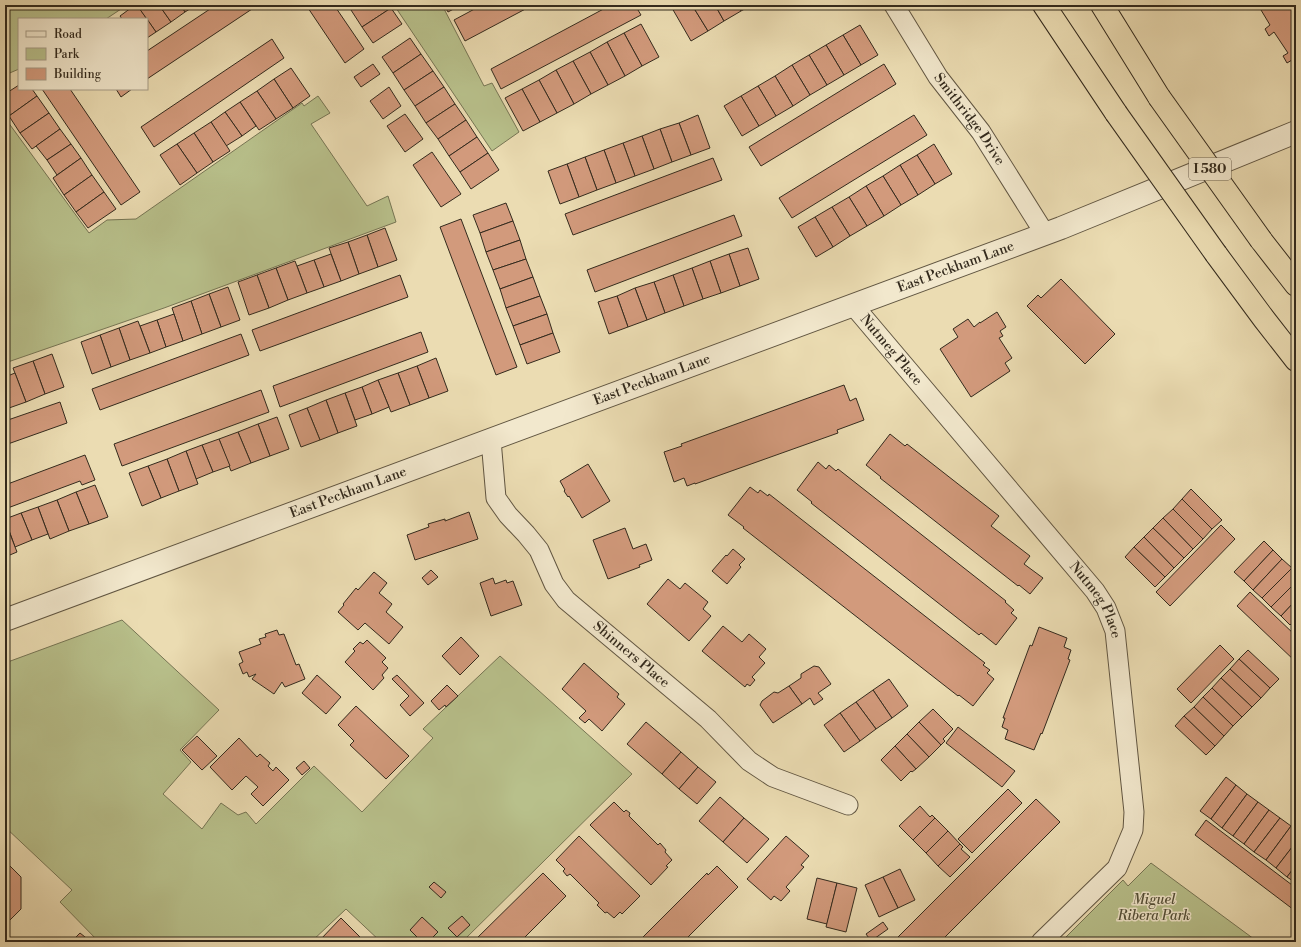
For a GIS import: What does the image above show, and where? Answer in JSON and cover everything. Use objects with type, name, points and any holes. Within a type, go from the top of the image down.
[{"type":"highway","points":[[1044,5],[1116,113],[1216,254],[1296,360]]},
{"type":"highway","name":"I 580","points":[[1102,5],[1159,97],[1261,240],[1296,285]]},
{"type":"street","name":"Smithridge Drive","points":[[894,5],[938,77],[981,132],[1045,234]]},
{"type":"street","name":"East Peckham Lane","points":[[5,620],[1045,234],[1296,132]]},
{"type":"street","name":"Nutmeg Place","points":[[853,305],[1095,591],[1106,608],[1115,631],[1134,812],[1133,830],[1117,868],[1041,942]]},
{"type":"street","name":"Shinners Place","points":[[491,440],[496,498],[508,516],[539,550],[554,584],[566,600],[708,719],[749,761],[773,777],[848,805]]},
{"type":"green space","points":[[5,5],[127,5],[108,18],[18,18],[18,69],[5,75]]},
{"type":"green space","points":[[394,5],[442,5],[484,86],[492,83],[519,132],[492,151]]},
{"type":"green space","points":[[318,96],[330,113],[311,124],[367,206],[388,196],[396,222],[164,308],[5,363],[5,118],[89,233],[107,220],[136,219],[302,103],[304,106]]},
{"type":"green space","points":[[122,620],[219,710],[180,750],[191,762],[163,794],[202,829],[221,803],[238,815],[246,812],[256,824],[314,766],[362,812],[433,738],[423,729],[500,656],[632,774],[462,942],[381,942],[346,909],[311,942],[99,942],[60,902],[72,890],[5,827],[5,663]]},
{"type":"green space","name":"Miguel Ribera Park","points":[[1151,863],[1258,942],[1061,942],[1123,880],[1128,886]]},
{"type":"building","points":[[137,5],[146,18],[121,18],[120,16]]},
{"type":"building","points":[[144,5],[159,5],[171,22],[156,32],[148,21],[148,18],[146,18],[139,8]]},
{"type":"building","points":[[159,5],[181,5],[185,12],[171,22]]},
{"type":"building","points":[[181,5],[196,5],[185,12]]},
{"type":"building","points":[[216,5],[249,5],[252,9],[148,78],[148,50]]},
{"type":"building","points":[[306,5],[334,5],[364,49],[345,63]]},
{"type":"building","points":[[359,5],[389,5],[391,8],[362,27],[351,10]]},
{"type":"building","points":[[444,5],[461,5],[448,12]]},
{"type":"building","points":[[482,5],[533,5],[465,41],[454,20]]},
{"type":"building","points":[[611,5],[635,5],[641,15],[501,89],[491,69]]},
{"type":"building","points":[[677,5],[692,5],[708,31],[691,41],[672,8]]},
{"type":"building","points":[[692,5],[715,5],[724,21],[708,31]]},
{"type":"building","points":[[715,5],[737,5],[741,11],[724,21]]},
{"type":"building","points":[[737,5],[752,5],[741,11]]},
{"type":"building","points":[[1269,5],[1296,5],[1296,67],[1292,60],[1287,63],[1283,56],[1288,53],[1274,32],[1269,36],[1265,29],[1270,25],[1261,10]]},
{"type":"building","points":[[391,8],[402,24],[373,43],[362,27]]},
{"type":"building","points":[[148,20],[156,32],[148,37]]},
{"type":"building","points":[[641,24],[659,57],[642,66],[624,33]]},
{"type":"building","points":[[860,25],[878,55],[861,65],[843,35]]},
{"type":"building","points":[[624,33],[642,66],[625,76],[607,42]]},
{"type":"building","points":[[843,35],[861,65],[844,75],[826,45]]},
{"type":"building","points":[[410,38],[421,54],[393,73],[382,57]]},
{"type":"building","points":[[272,39],[284,58],[154,147],[141,127]]},
{"type":"building","points":[[607,42],[625,76],[608,85],[590,52]]},
{"type":"building","points":[[826,45],[844,75],[827,85],[809,55]]},
{"type":"building","points":[[590,52],[608,85],[591,94],[573,61]]},
{"type":"building","points":[[421,54],[433,71],[404,90],[393,73]]},
{"type":"building","points":[[809,55],[827,85],[810,95],[792,65]]},
{"type":"building","points":[[573,61],[591,94],[574,104],[556,70]]},
{"type":"building","points":[[373,64],[380,74],[361,87],[354,77]]},
{"type":"building","points":[[884,64],[896,84],[761,166],[749,147]]},
{"type":"building","points":[[792,65],[810,95],[793,106],[775,76]]},
{"type":"building","points":[[291,68],[310,96],[293,108],[274,79]]},
{"type":"building","points":[[556,70],[574,104],[557,113],[539,80]]},
{"type":"building","points":[[433,71],[444,87],[415,106],[404,90]]},
{"type":"building","points":[[775,76],[793,106],[776,116],[758,86]]},
{"type":"building","points":[[274,79],[293,108],[276,119],[257,91]]},
{"type":"building","points":[[539,80],[557,113],[540,122],[522,89]]},
{"type":"building","points":[[18,86],[18,90],[33,90],[37,96],[9,116],[5,111],[5,94]]},
{"type":"building","points":[[758,86],[776,116],[759,126],[741,96]]},
{"type":"building","points":[[389,87],[401,106],[383,119],[370,101]]},
{"type":"building","points":[[444,87],[455,104],[426,123],[415,106]]},
{"type":"building","points":[[522,89],[540,122],[523,131],[505,98]]},
{"type":"building","points":[[43,90],[71,90],[140,192],[121,205]]},
{"type":"building","points":[[117,90],[131,90],[121,97]]},
{"type":"building","points":[[257,91],[276,119],[259,130],[240,102]]},
{"type":"building","points":[[37,96],[49,113],[20,133],[9,116]]},
{"type":"building","points":[[741,96],[759,126],[742,136],[724,106]]},
{"type":"building","points":[[240,102],[256,126],[242,136],[225,112]]},
{"type":"building","points":[[455,104],[466,120],[438,139],[426,123]]},
{"type":"building","points":[[225,112],[242,136],[226,146],[211,122]]},
{"type":"building","points":[[49,113],[60,129],[32,149],[20,133]]},
{"type":"building","points":[[405,114],[423,139],[405,152],[387,126]]},
{"type":"building","points":[[698,115],[710,148],[691,155],[679,123]]},
{"type":"building","points":[[914,115],[927,135],[792,218],[779,198]]},
{"type":"building","points":[[466,120],[477,137],[449,156],[438,139]]},
{"type":"building","points":[[211,122],[230,151],[213,162],[194,133]]},
{"type":"building","points":[[679,123],[691,155],[672,162],[660,129]]},
{"type":"building","points":[[60,129],[71,144],[47,160],[36,146]]},
{"type":"building","points":[[660,129],[672,162],[654,169],[642,136]]},
{"type":"building","points":[[194,133],[213,162],[197,173],[177,144]]},
{"type":"building","points":[[642,136],[654,169],[635,176],[623,143]]},
{"type":"building","points":[[477,137],[488,153],[460,172],[449,156]]},
{"type":"building","points":[[623,143],[635,176],[616,183],[604,150]]},
{"type":"building","points":[[71,144],[81,158],[57,175],[47,160]]},
{"type":"building","points":[[177,144],[197,173],[180,185],[160,155]]},
{"type":"building","points":[[934,144],[952,174],[935,184],[917,155]]},
{"type":"building","points":[[604,150],[616,183],[597,190],[585,157]]},
{"type":"building","points":[[432,152],[461,194],[441,207],[413,165]]},
{"type":"building","points":[[488,153],[499,170],[471,189],[460,172]]},
{"type":"building","points":[[917,155],[935,184],[918,195],[900,165]]},
{"type":"building","points":[[585,157],[597,190],[579,197],[567,164]]},
{"type":"building","points":[[81,158],[92,175],[64,195],[53,178]]},
{"type":"building","points":[[713,158],[722,180],[573,235],[565,214]]},
{"type":"building","points":[[567,164],[579,197],[560,204],[548,171]]},
{"type":"building","points":[[900,165],[918,195],[901,205],[883,176]]},
{"type":"building","points":[[92,175],[104,192],[76,212],[64,195]]},
{"type":"building","points":[[883,176],[901,205],[884,216],[866,186]]},
{"type":"building","points":[[866,186],[884,216],[867,226],[849,197]]},
{"type":"building","points":[[104,192],[116,209],[88,228],[76,212]]},
{"type":"building","points":[[849,197],[867,226],[850,236],[832,207]]},
{"type":"building","points":[[506,203],[513,221],[480,233],[473,215]]},
{"type":"building","points":[[832,207],[850,236],[833,247],[815,217]]},
{"type":"building","points":[[734,215],[742,236],[595,292],[587,270]]},
{"type":"building","points":[[815,217],[833,247],[816,257],[798,227]]},
{"type":"building","points":[[461,219],[517,367],[496,375],[440,227]]},
{"type":"building","points":[[513,221],[520,240],[486,252],[480,233]]},
{"type":"building","points":[[385,228],[397,260],[378,267],[367,235]]},
{"type":"building","points":[[367,235],[378,267],[359,274],[348,242]]},
{"type":"building","points":[[520,240],[526,259],[493,270],[486,252]]},
{"type":"building","points":[[348,242],[359,274],[341,281],[329,248]]},
{"type":"building","points":[[748,248],[759,279],[740,286],[729,254]]},
{"type":"building","points":[[331,254],[341,281],[324,287],[314,260]]},
{"type":"building","points":[[729,254],[740,286],[721,293],[710,261]]},
{"type":"building","points":[[526,259],[533,277],[500,289],[493,270]]},
{"type":"building","points":[[314,260],[324,287],[307,293],[297,266]]},
{"type":"building","points":[[295,261],[307,293],[288,300],[276,268]]},
{"type":"building","points":[[710,261],[721,293],[703,299],[692,268]]},
{"type":"building","points":[[276,268],[288,300],[269,308],[257,275]]},
{"type":"building","points":[[692,268],[703,299],[684,306],[673,275]]},
{"type":"building","points":[[257,275],[269,308],[249,315],[238,282]]},
{"type":"building","points":[[400,275],[408,297],[260,351],[252,330]]},
{"type":"building","points":[[673,275],[684,306],[665,313],[654,282]]},
{"type":"building","points":[[533,277],[540,296],[506,308],[500,289]]},
{"type":"building","points":[[1061,279],[1115,334],[1085,364],[1027,306],[1038,295],[1041,298]]},
{"type":"building","points":[[654,282],[665,313],[647,320],[635,288]]},
{"type":"building","points":[[228,287],[240,320],[221,327],[209,294]]},
{"type":"building","points":[[635,288],[647,320],[628,327],[617,296]]},
{"type":"building","points":[[209,294],[221,327],[202,334],[191,301]]},
{"type":"building","points":[[540,296],[547,314],[513,326],[506,308]]},
{"type":"building","points":[[617,296],[628,327],[609,334],[598,302]]},
{"type":"building","points":[[191,301],[202,334],[183,341],[172,308]]},
{"type":"building","points":[[997,312],[1006,327],[1000,331],[1003,336],[999,338],[1012,358],[1005,363],[1010,371],[971,397],[940,349],[958,337],[953,329],[968,319],[974,327]]},
{"type":"building","points":[[174,314],[183,341],[166,347],[157,320]]},
{"type":"building","points":[[547,314],[553,333],[520,345],[513,326]]},
{"type":"building","points":[[157,320],[166,347],[150,353],[140,326]]},
{"type":"building","points":[[138,321],[150,353],[130,360],[119,328]]},
{"type":"building","points":[[119,328],[130,360],[111,367],[100,335]]},
{"type":"building","points":[[421,332],[428,352],[280,407],[273,386]]},
{"type":"building","points":[[553,333],[560,352],[527,364],[520,345]]},
{"type":"building","points":[[241,334],[249,355],[100,410],[92,389]]},
{"type":"building","points":[[100,335],[111,367],[92,374],[81,342]]},
{"type":"building","points":[[52,354],[64,387],[45,394],[33,361]]},
{"type":"building","points":[[436,358],[448,391],[429,398],[417,366]]},
{"type":"building","points":[[33,361],[45,394],[26,402],[13,368]]},
{"type":"building","points":[[417,366],[429,398],[410,405],[398,373]]},
{"type":"building","points":[[15,373],[26,402],[9,408],[5,398],[5,377]]},
{"type":"building","points":[[398,373],[410,405],[391,412],[378,380]]},
{"type":"building","points":[[378,380],[389,407],[372,414],[362,387]]},
{"type":"building","points":[[844,385],[850,401],[856,398],[864,420],[837,430],[838,433],[695,484],[687,486],[684,478],[674,482],[664,452],[682,446],[681,444]]},
{"type":"building","points":[[362,387],[372,414],[355,420],[345,393]]},
{"type":"building","points":[[261,390],[269,412],[122,466],[114,444]]},
{"type":"building","points":[[345,393],[357,426],[338,433],[326,400]]},
{"type":"building","points":[[326,400],[338,433],[320,440],[307,408]]},
{"type":"building","points":[[60,402],[67,423],[5,445],[5,421]]},
{"type":"building","points":[[307,408],[320,440],[301,447],[289,415]]},
{"type":"building","points":[[277,417],[289,449],[270,456],[258,424]]},
{"type":"building","points":[[258,424],[270,456],[251,463],[238,432]]},
{"type":"building","points":[[238,432],[251,463],[231,471],[219,439]]},
{"type":"building","points":[[890,434],[905,446],[907,444],[999,516],[991,526],[1030,556],[1024,564],[1043,578],[1030,594],[880,478],[881,477],[866,465]]},
{"type":"building","points":[[219,439],[230,466],[213,472],[202,445]]},
{"type":"building","points":[[202,445],[213,472],[196,479],[186,451]]},
{"type":"building","points":[[186,451],[198,484],[179,491],[167,459]]},
{"type":"building","points":[[85,455],[95,480],[82,485],[80,481],[5,509],[5,485]]},
{"type":"building","points":[[167,459],[179,491],[161,498],[148,466]]},
{"type":"building","points":[[818,462],[826,469],[829,465],[836,471],[838,469],[1006,601],[1005,602],[1014,610],[1011,613],[1017,618],[996,645],[981,633],[979,635],[811,503],[812,502],[797,490]]},
{"type":"building","points":[[588,464],[610,501],[582,518],[569,496],[568,497],[564,491],[565,490],[560,481]]},
{"type":"building","points":[[148,466],[161,498],[142,506],[129,473]]},
{"type":"building","points":[[95,485],[108,517],[89,524],[76,492]]},
{"type":"building","points":[[750,487],[758,493],[760,490],[768,496],[769,494],[985,663],[983,665],[990,670],[987,673],[994,679],[973,706],[959,695],[958,696],[728,515]]},
{"type":"building","points":[[1191,489],[1222,520],[1212,529],[1182,499]]},
{"type":"building","points":[[76,492],[89,524],[69,531],[57,500]]},
{"type":"building","points":[[1182,499],[1212,529],[1203,539],[1173,509]]},
{"type":"building","points":[[57,500],[69,531],[50,539],[38,507]]},
{"type":"building","points":[[38,507],[48,534],[32,540],[21,513]]},
{"type":"building","points":[[1173,509],[1203,539],[1193,549],[1163,518]]},
{"type":"building","points":[[469,512],[478,539],[415,560],[407,535],[429,527],[428,524],[445,519],[445,521]]},
{"type":"building","points":[[21,513],[32,540],[15,547],[5,519]]},
{"type":"building","points":[[1163,518],[1193,549],[1184,558],[1153,528]]},
{"type":"building","points":[[5,521],[17,552],[5,557]]},
{"type":"building","points":[[1221,525],[1235,539],[1170,606],[1156,592]]},
{"type":"building","points":[[625,528],[633,549],[646,544],[652,560],[639,565],[640,567],[608,579],[593,540]]},
{"type":"building","points":[[1153,528],[1184,558],[1174,568],[1144,537]]},
{"type":"building","points":[[1144,537],[1174,568],[1165,577],[1134,547]]},
{"type":"building","points":[[1264,541],[1273,550],[1244,581],[1234,572]]},
{"type":"building","points":[[1134,547],[1165,577],[1155,587],[1125,557]]},
{"type":"building","points":[[733,549],[745,559],[739,565],[741,567],[727,584],[712,571]]},
{"type":"building","points":[[1273,550],[1282,559],[1253,590],[1244,581]]},
{"type":"building","points":[[1282,559],[1292,568],[1262,598],[1253,590]]},
{"type":"building","points":[[1292,568],[1296,572],[1296,582],[1271,607],[1262,598]]},
{"type":"building","points":[[431,570],[438,577],[428,585],[422,578]]},
{"type":"building","points":[[374,572],[387,583],[379,593],[392,604],[386,612],[403,627],[389,644],[365,623],[358,630],[338,612],[356,588],[358,590]]},
{"type":"building","points":[[493,578],[495,584],[506,580],[507,583],[513,581],[522,605],[491,616],[480,583]]},
{"type":"building","points":[[668,579],[680,589],[685,583],[708,602],[703,609],[711,616],[689,641],[647,604]]},
{"type":"building","points":[[1296,582],[1296,600],[1281,616],[1271,607]]},
{"type":"building","points":[[1250,592],[1296,636],[1296,662],[1237,606]]},
{"type":"building","points":[[1296,600],[1296,619],[1290,625],[1281,616]]},
{"type":"building","points":[[723,626],[742,642],[749,634],[766,649],[759,657],[765,663],[752,677],[755,680],[750,686],[747,684],[745,687],[702,651]]},
{"type":"building","points":[[1039,627],[1067,638],[1064,647],[1071,650],[1068,659],[1070,660],[1042,734],[1041,733],[1034,750],[1005,739],[1008,730],[1002,727],[1005,718],[1003,718],[1030,645],[1032,646]]},
{"type":"building","points":[[277,630],[279,635],[284,634],[296,665],[299,664],[305,679],[285,687],[282,682],[274,694],[252,679],[256,674],[249,677],[247,672],[243,674],[239,664],[243,662],[239,652],[261,644],[259,639],[266,637],[265,634]]},
{"type":"building","points":[[461,637],[479,656],[460,675],[442,656]]},
{"type":"building","points":[[367,640],[386,658],[382,662],[388,668],[382,675],[384,678],[373,690],[345,662],[355,651],[353,649],[360,642],[363,644]]},
{"type":"building","points":[[1220,645],[1234,659],[1191,703],[1177,689]]},
{"type":"building","points":[[1248,650],[1279,679],[1270,688],[1239,659]]},
{"type":"building","points":[[1239,659],[1270,688],[1261,698],[1230,669]]},
{"type":"building","points":[[584,663],[619,694],[617,697],[625,704],[602,731],[589,719],[585,723],[579,718],[586,711],[562,689]]},
{"type":"building","points":[[814,666],[819,667],[831,684],[818,693],[823,699],[814,705],[810,698],[802,704],[789,686],[801,678],[801,674]]},
{"type":"building","points":[[1230,669],[1261,698],[1252,707],[1221,678]]},
{"type":"building","points":[[317,675],[341,697],[326,714],[302,693]]},
{"type":"building","points":[[397,675],[424,703],[410,716],[400,705],[409,696],[392,679]]},
{"type":"building","points":[[1221,678],[1252,707],[1242,717],[1212,688]]},
{"type":"building","points":[[889,679],[908,706],[892,718],[873,690]]},
{"type":"building","points":[[447,685],[458,696],[446,707],[445,705],[439,710],[431,701]]},
{"type":"building","points":[[789,686],[802,704],[773,723],[760,705],[762,701],[774,692],[778,693]]},
{"type":"building","points":[[1212,688],[1242,717],[1233,726],[1203,697]]},
{"type":"building","points":[[873,690],[892,718],[876,729],[856,702]]},
{"type":"building","points":[[1203,697],[1233,726],[1224,736],[1194,707]]},
{"type":"building","points":[[856,702],[876,729],[860,741],[840,713]]},
{"type":"building","points":[[356,706],[409,756],[386,779],[350,745],[354,741],[338,725]]},
{"type":"building","points":[[1194,707],[1224,736],[1215,746],[1184,716]]},
{"type":"building","points":[[933,709],[953,729],[943,739],[945,741],[941,745],[919,722]]},
{"type":"building","points":[[840,713],[860,741],[844,752],[824,725]]},
{"type":"building","points":[[1184,716],[1215,746],[1206,755],[1175,726]]},
{"type":"building","points":[[646,722],[681,752],[662,774],[627,744]]},
{"type":"building","points":[[919,722],[941,745],[929,757],[907,734]]},
{"type":"building","points":[[958,727],[1015,771],[1002,787],[946,743]]},
{"type":"building","points":[[907,734],[929,757],[916,769],[895,746]]},
{"type":"building","points":[[197,736],[217,756],[202,770],[182,750]]},
{"type":"building","points":[[239,738],[257,757],[260,754],[270,763],[268,766],[273,771],[276,767],[289,780],[263,806],[251,794],[258,787],[246,776],[232,790],[210,767]]},
{"type":"building","points":[[895,746],[916,769],[912,772],[911,771],[901,781],[881,760]]},
{"type":"building","points":[[681,752],[698,767],[679,789],[662,774]]},
{"type":"building","points":[[304,761],[310,768],[302,775],[296,768]]},
{"type":"building","points":[[698,767],[716,782],[697,804],[679,789]]},
{"type":"building","points":[[1226,777],[1236,785],[1211,819],[1200,811]]},
{"type":"building","points":[[1236,785],[1247,794],[1222,828],[1211,819]]},
{"type":"building","points":[[1008,789],[1022,803],[972,853],[958,839]]},
{"type":"building","points":[[1247,794],[1258,802],[1233,836],[1222,828]]},
{"type":"building","points":[[720,797],[744,818],[723,842],[699,821]]},
{"type":"building","points":[[1036,799],[1060,822],[940,942],[893,942]]},
{"type":"building","points":[[614,802],[624,812],[626,810],[630,813],[629,816],[658,845],[660,843],[672,860],[666,866],[668,867],[651,885],[590,825]]},
{"type":"building","points":[[1258,802],[1269,810],[1244,844],[1233,836]]},
{"type":"building","points":[[920,806],[930,817],[932,815],[935,818],[913,840],[899,826]]},
{"type":"building","points":[[1269,810],[1280,818],[1254,852],[1244,844]]},
{"type":"building","points":[[744,818],[769,839],[747,863],[723,842]]},
{"type":"building","points":[[935,818],[948,831],[926,853],[913,840]]},
{"type":"building","points":[[1280,818],[1291,826],[1266,860],[1254,852]]},
{"type":"building","points":[[1206,820],[1296,888],[1296,907],[1294,910],[1195,835]]},
{"type":"building","points":[[1291,826],[1296,830],[1296,842],[1276,868],[1266,860]]},
{"type":"building","points":[[948,831],[960,844],[938,866],[926,853]]},
{"type":"building","points":[[579,836],[640,896],[622,914],[620,912],[614,918],[607,912],[605,913],[597,905],[599,903],[570,874],[567,876],[563,871],[565,869],[556,860]]},
{"type":"building","points":[[786,836],[809,856],[801,865],[804,867],[786,887],[790,891],[781,901],[774,896],[771,900],[747,879]]},
{"type":"building","points":[[1296,842],[1296,865],[1287,877],[1276,868]]},
{"type":"building","points":[[960,844],[963,847],[961,849],[970,857],[950,877],[938,866]]},
{"type":"building","points":[[5,861],[21,877],[21,909],[5,925]]},
{"type":"building","points":[[1296,865],[1296,883],[1287,877]]},
{"type":"building","points":[[717,866],[738,887],[683,942],[638,942],[707,873],[708,875]]},
{"type":"building","points":[[900,869],[915,900],[898,908],[883,877]]},
{"type":"building","points":[[543,873],[566,896],[520,942],[473,942]]},
{"type":"building","points":[[883,877],[898,908],[879,917],[865,885]]},
{"type":"building","points":[[817,878],[837,883],[827,924],[807,919]]},
{"type":"building","points":[[434,882],[446,892],[441,898],[429,887]]},
{"type":"building","points":[[837,883],[857,888],[846,932],[826,927]]},
{"type":"building","points":[[462,916],[470,925],[457,937],[448,928]]},
{"type":"building","points":[[422,917],[438,932],[428,942],[422,942],[410,930]]},
{"type":"building","points":[[341,918],[365,942],[321,942],[320,940]]},
{"type":"building","points":[[883,922],[888,929],[871,941],[866,934]]},
{"type":"building","points":[[80,933],[90,941],[72,941]]}]
